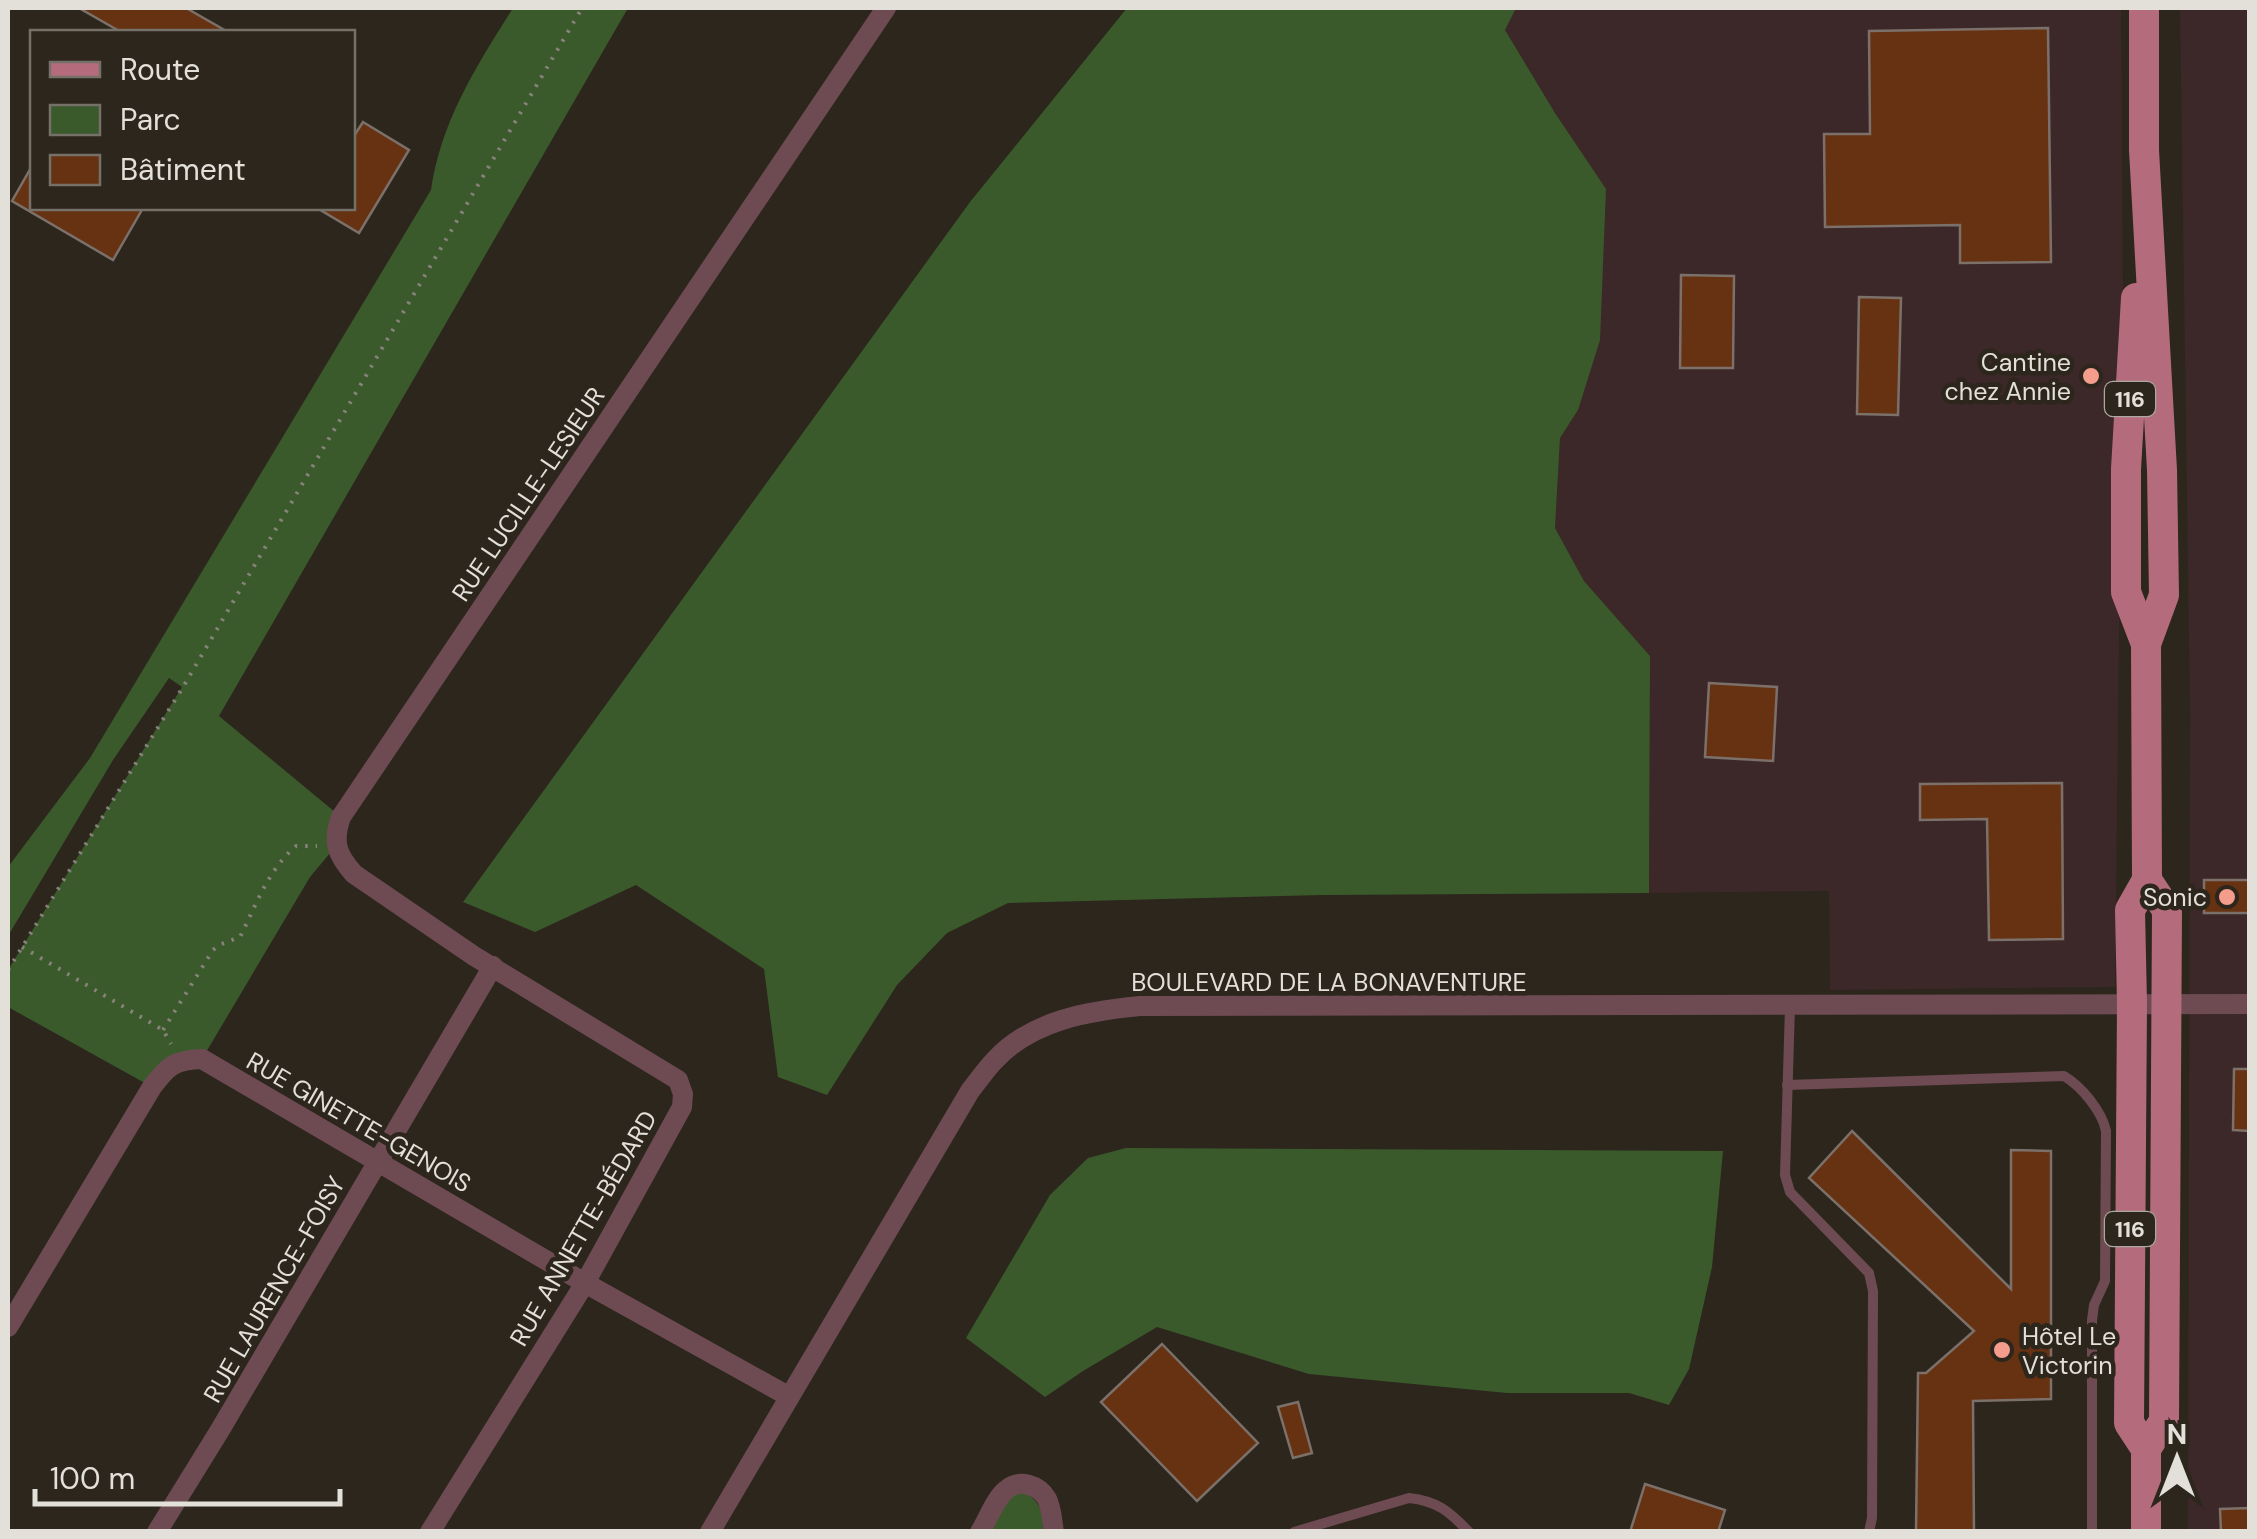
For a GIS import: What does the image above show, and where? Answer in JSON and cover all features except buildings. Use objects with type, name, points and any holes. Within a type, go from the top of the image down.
[{"type":"main road","name":"116","points":[[2144,8],[2144,150],[2126,469],[2126,592],[2146,644],[2146,880],[2130,910],[2128,1423],[2146,1449]]},
{"type":"main road","name":"116","points":[[2146,880],[2167,910],[2164,1421],[2146,1449],[2146,1532]]},
{"type":"street","name":"RUE LUCILLE-LESIEUR","points":[[336,846],[340,818],[886,8]]},
{"type":"street","points":[[336,846],[354,874],[493,966]]},
{"type":"street","name":"RUE LAURENCE-FOISY","points":[[157,1532],[493,966]]},
{"type":"street","name":"RUE ANNETTE-BÉDARD","points":[[430,1532],[585,1283],[682,1106],[678,1080],[493,966]]},
{"type":"street","name":"BOULEVARD DE LA BONAVENTURE","points":[[710,1532],[970,1090],[997,1057],[1056,1021],[1096,1010],[1140,1006],[2250,1004]]},
{"type":"street","name":"RUE GINETTE-GENOIS","points":[[182,1060],[202,1059],[585,1283],[788,1396]]},
{"type":"street","points":[[8,1327],[152,1088],[166,1070],[182,1060]]},
{"type":"street","points":[[980,1532],[1002,1494],[1022,1483],[1047,1498],[1054,1532]]},
{"type":"lane","points":[[1790,1006],[1786,1175],[1790,1192],[1868,1273],[1873,1290],[1869,1532]]},
{"type":"lane","points":[[1787,1085],[2064,1076],[2104,1118],[2105,1281],[2092,1320],[2092,1532]]},
{"type":"lane","points":[[1294,1532],[1408,1498],[1426,1500],[1450,1512],[1469,1532]]},
{"type":"path","points":[[8,970],[184,687],[582,8]]},
{"type":"path","points":[[163,1030],[214,950],[240,937],[274,869],[286,855],[296,846],[336,846]]},
{"type":"path","points":[[22,947],[163,1030],[182,1060]]},
{"type":"shaded area","points":[[1516,8],[2121,8],[2123,295],[2115,987],[1830,990],[1829,891],[1649,893],[1650,656],[1584,581],[1555,528],[1560,438],[1578,410],[1606,190],[1505,30]]},
{"type":"shaded area","points":[[2180,8],[2250,8],[2249,1532],[2188,1531],[2190,711]]},
{"type":"green space","points":[[513,8],[628,8],[219,716],[341,817],[336,846],[310,877],[202,1059],[152,1087],[8,1007],[8,970],[182,687],[169,678],[113,760],[8,936],[8,867],[90,758],[431,190],[452,117]]},
{"type":"green space","points":[[1127,8],[1516,8],[1505,30],[1606,189],[1600,340],[1578,410],[1560,438],[1555,528],[1584,581],[1650,656],[1649,893],[1323,895],[1008,903],[947,933],[897,985],[827,1095],[778,1077],[764,969],[636,885],[535,932],[463,902],[970,202]]},
{"type":"green space","points":[[1126,1148],[1723,1151],[1712,1267],[1689,1369],[1669,1405],[1629,1393],[1507,1393],[1309,1374],[1157,1327],[1045,1397],[966,1338],[1050,1195],[1088,1158]]},
{"type":"green space","points":[[1016,1493],[1026,1493],[1038,1505],[1043,1531],[987,1532],[1002,1503]]},
{"type":"place","name":"Cantine chez Annie","points":[[2091,376]]},
{"type":"place","name":"Sonic","points":[[2227,897]]},
{"type":"place","name":"Hôtel Le Victorin","points":[[2002,1350]]}]
